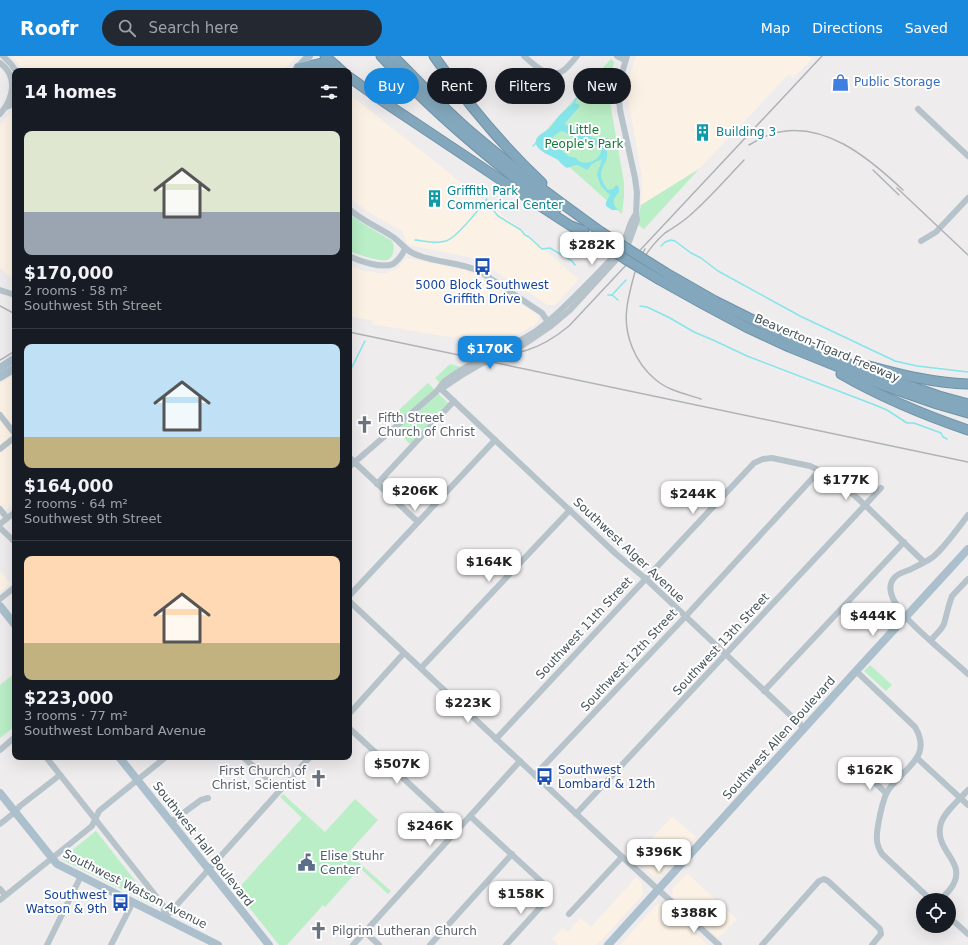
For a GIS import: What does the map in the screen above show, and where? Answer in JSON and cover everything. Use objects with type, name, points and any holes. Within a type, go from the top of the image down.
[{"type":"highway","points":[[325,56],[338,68]]},
{"type":"highway","name":"Beaverton-Tigard Freeway","points":[[381,56],[428,103],[519,182],[584,231],[598,235]]},
{"type":"highway","name":"Beaverton-Tigard Freeway","points":[[393,56],[432,96],[472,133],[598,235],[703,304],[746,327],[789,347],[888,387],[968,413]]},
{"type":"highway","points":[[434,56],[474,109],[522,164],[545,185],[549,194]]},
{"type":"highway","points":[[302,68],[322,64],[336,68]]},
{"type":"highway","points":[[352,79],[531,200],[571,226],[584,231]]},
{"type":"highway","name":"Beaverton-Tigard Freeway","points":[[663,277],[794,340],[861,369],[968,404]]},
{"type":"highway","points":[[850,363],[862,364],[921,379],[968,384]]},
{"type":"highway","points":[[834,365],[841,374],[859,384],[925,414],[968,430]]},
{"type":"main road","points":[[298,68],[309,56]]},
{"type":"main road","points":[[0,368],[12,360]]},
{"type":"main road","points":[[0,377],[12,370]]},
{"type":"main road","name":"Southwest Allen Boulevard","points":[[608,945],[968,549]]},
{"type":"main road","points":[[0,606],[12,621]]},
{"type":"main road","name":"Southwest Hall Boulevard","points":[[121,760],[269,945]]},
{"type":"main road","name":"Southwest Watson Avenue","points":[[0,793],[57,864],[218,945]]},
{"type":"street","points":[[3,56],[14,68]]},
{"type":"street","points":[[524,56],[542,70],[558,73],[577,56]]},
{"type":"street","points":[[418,522],[354,462],[440,388],[441,384],[464,368],[520,341],[570,310],[620,255],[632,235],[637,220],[636,186],[619,104],[620,80],[626,58],[617,56]]},
{"type":"street","points":[[0,63],[8,70],[12,80],[12,93],[6,107]]},
{"type":"street","points":[[0,114],[6,107],[12,104]]},
{"type":"street","points":[[918,109],[968,156]]},
{"type":"street","points":[[921,240],[936,232],[968,198]]},
{"type":"street","points":[[352,211],[391,236],[405,249],[418,256],[468,266],[479,271],[542,313],[549,324]]},
{"type":"street","points":[[352,257],[370,263],[387,266],[398,260],[405,249]]},
{"type":"street","points":[[0,290],[12,294]]},
{"type":"street","name":"Southwest Alger Avenue","points":[[440,388],[804,728]]},
{"type":"street","points":[[377,484],[454,402]]},
{"type":"street","points":[[0,415],[12,432]]},
{"type":"street","points":[[0,449],[12,439]]},
{"type":"street","points":[[352,593],[495,440]]},
{"type":"street","name":"Southwest 11th Street","points":[[496,739],[754,462],[772,458],[810,466],[820,470]]},
{"type":"street","points":[[820,470],[834,478],[865,505],[924,562]]},
{"type":"street","name":"Southwest 12th Street","points":[[535,775],[820,470]]},
{"type":"street","name":"Southwest 13th Street","points":[[576,814],[881,488]]},
{"type":"street","points":[[0,509],[7,518]]},
{"type":"street","points":[[421,668],[570,510]]},
{"type":"street","points":[[0,524],[12,514]]},
{"type":"street","points":[[968,515],[933,557],[899,574],[895,577],[890,586],[891,594],[905,617],[968,674]]},
{"type":"street","points":[[0,528],[12,539]]},
{"type":"street","points":[[764,691],[904,542]]},
{"type":"street","points":[[931,640],[944,624],[952,596],[968,579]]},
{"type":"street","points":[[0,599],[12,589]]},
{"type":"street","points":[[352,604],[576,814],[719,945]]},
{"type":"street","points":[[352,711],[404,653]]},
{"type":"street","points":[[856,671],[915,727],[918,732],[921,745],[917,758],[886,793],[877,832],[879,850],[885,858],[923,893]]},
{"type":"street","points":[[352,731],[458,829]]},
{"type":"street","points":[[0,750],[12,740]]},
{"type":"street","points":[[917,758],[968,806]]},
{"type":"street","points":[[48,760],[163,905],[164,918]]},
{"type":"street","points":[[0,900],[92,826],[99,811],[162,760]]},
{"type":"street","points":[[246,760],[280,790]]},
{"type":"street","points":[[164,918],[307,760]]},
{"type":"street","points":[[353,945],[520,761]]},
{"type":"street","points":[[0,824],[20,806],[60,775]]},
{"type":"street","points":[[867,775],[886,793]]},
{"type":"street","points":[[946,893],[955,881],[956,872],[954,863],[940,839],[940,827],[945,815],[968,790]]},
{"type":"street","points":[[171,822],[199,801],[208,798]]},
{"type":"street","points":[[470,816],[545,885],[549,893],[546,901],[506,945]]},
{"type":"street","points":[[430,945],[512,854]]},
{"type":"street","points":[[570,914],[622,856]]},
{"type":"street","points":[[47,945],[81,876]]},
{"type":"street","points":[[762,945],[819,881],[824,879],[880,929],[881,934],[872,945]]},
{"type":"street","points":[[0,888],[5,895]]},
{"type":"street","points":[[111,945],[133,902]]},
{"type":"street","points":[[956,923],[968,934]]},
{"type":"street","points":[[365,932],[379,945]]},
{"type":"shaded area","points":[[12,56],[297,56],[286,68],[20,68]]},
{"type":"shaded area","points":[[636,56],[808,56],[812,59],[793,78],[789,74],[699,169],[641,205],[641,173],[629,104],[631,104],[631,71]]},
{"type":"shaded area","points":[[352,96],[527,234],[577,277],[577,282],[555,305],[548,305],[485,265],[469,257],[408,245],[402,231],[365,210],[352,199]]},
{"type":"shaded area","points":[[12,111],[12,278],[0,268],[0,125]]},
{"type":"shaded area","points":[[407,258],[465,270],[538,315],[539,320],[537,323],[507,341],[493,343],[456,336],[455,338],[371,324],[374,321],[352,317],[352,266],[364,271],[387,273],[400,266]]},
{"type":"shaded area","points":[[12,375],[12,505],[0,515],[0,383]]},
{"type":"shaded area","points":[[0,570],[10,584],[0,592]]},
{"type":"shaded area","points":[[672,816],[696,837],[661,876],[654,877],[634,858]]},
{"type":"shaded area","points":[[687,873],[737,919],[718,938],[673,897],[672,889]]},
{"type":"shaded area","points":[[636,877],[642,883],[643,895],[597,945],[558,945],[552,939],[563,928],[568,932],[580,918],[591,927]]},
{"type":"shaded area","points":[[661,903],[666,905],[708,945],[620,945],[656,905]]},
{"type":"green space","name":"Little People's Park","points":[[611,59],[614,62],[613,68],[603,68]]},
{"type":"green space","name":"Little People's Park","points":[[573,101],[573,104],[611,104],[624,183],[622,214],[538,139]]},
{"type":"green space","points":[[699,169],[644,229],[637,224],[641,205]]},
{"type":"green space","points":[[352,216],[392,241],[394,250],[393,254],[387,260],[379,260],[352,252]]},
{"type":"green space","points":[[450,364],[465,368],[446,389],[435,378]]},
{"type":"green space","points":[[428,383],[448,403],[410,444],[397,431],[400,429],[389,419]]},
{"type":"green space","points":[[870,665],[892,685],[886,691],[864,671]]},
{"type":"green space","points":[[12,675],[12,728],[0,738],[0,685]]},
{"type":"green space","points":[[283,794],[325,832],[355,799],[378,820],[348,853],[391,891],[388,894],[360,868],[325,907],[323,905],[287,945],[279,945],[236,891],[302,818],[280,797]]},
{"type":"green space","points":[[96,831],[155,906],[61,859]]},
{"type":"water","points":[[573,104],[578,104],[580,106],[566,122],[566,125],[579,129],[596,140],[608,138],[602,144],[607,151],[607,156],[601,177],[608,190],[613,189],[616,185],[619,187],[619,192],[614,201],[614,205],[618,210],[612,210],[606,206],[610,195],[601,186],[597,175],[602,159],[592,164],[587,170],[578,165],[567,168],[558,160],[537,147],[536,140],[538,136],[550,128],[558,117]],"holes":[[[561,131],[578,141],[591,143],[599,147],[601,151],[598,158],[590,162],[582,163],[576,158],[568,156],[552,142],[555,135]]]},
{"type":"waterway","points":[[533,146],[537,142]]},
{"type":"waterway","points":[[415,240],[439,242],[451,239],[468,223],[487,199]]},
{"type":"waterway","points":[[484,203],[498,216],[521,230],[542,249],[550,248],[572,261],[575,265]]},
{"type":"waterway","points":[[661,246],[665,242],[671,240],[675,241],[718,271],[800,316],[895,361],[917,366],[968,372]]},
{"type":"waterway","points":[[612,295],[626,280]]},
{"type":"waterway","points":[[608,295],[612,295],[618,300]]},
{"type":"waterway","points":[[640,306],[647,307],[694,332],[747,356],[875,405],[887,410],[907,423],[914,423],[941,433],[943,437],[947,439]]},
{"type":"waterway","points":[[352,367],[365,341]]},
{"type":"railway","points":[[477,354],[503,355],[526,350],[548,341],[569,326],[822,56]]},
{"type":"railway","points":[[749,145],[771,134],[790,130],[826,136],[860,154],[903,190]]},
{"type":"railway","points":[[645,256],[659,238],[695,210],[744,160]]},
{"type":"railway","points":[[873,170],[899,195]]},
{"type":"railway","points":[[897,188],[968,255]]},
{"type":"railway","points":[[645,249],[640,257],[627,307],[627,327],[632,347],[642,365],[661,384],[672,390],[701,399]]},
{"type":"railway","points":[[0,306],[12,312]]},
{"type":"railway","points":[[352,333],[968,462]]},
{"type":"railway","points":[[0,360],[12,353]]},
{"type":"place","name":"Public Storage","points":[[841,82]]},
{"type":"place","name":"Building 3","points":[[703,132]]},
{"type":"place","name":"Griffith Park Commerical Center","points":[[434,198]]},
{"type":"place","name":"5000 Block Southwest Griffith Drive","points":[[482,266]]},
{"type":"place","name":"Fifth Street Church of Christ","points":[[365,425]]},
{"type":"place","name":"Southwest Lombard & 12th","points":[[545,777]]},
{"type":"place","name":"First Church of Christ, Scientist","points":[[319,778]]},
{"type":"place","name":"Elise Stuhr Center","points":[[307,863]]},
{"type":"place","name":"Southwest Watson & 9th","points":[[120,902]]},
{"type":"place","name":"Pilgrim Lutheran Church","points":[[319,931]]}]
